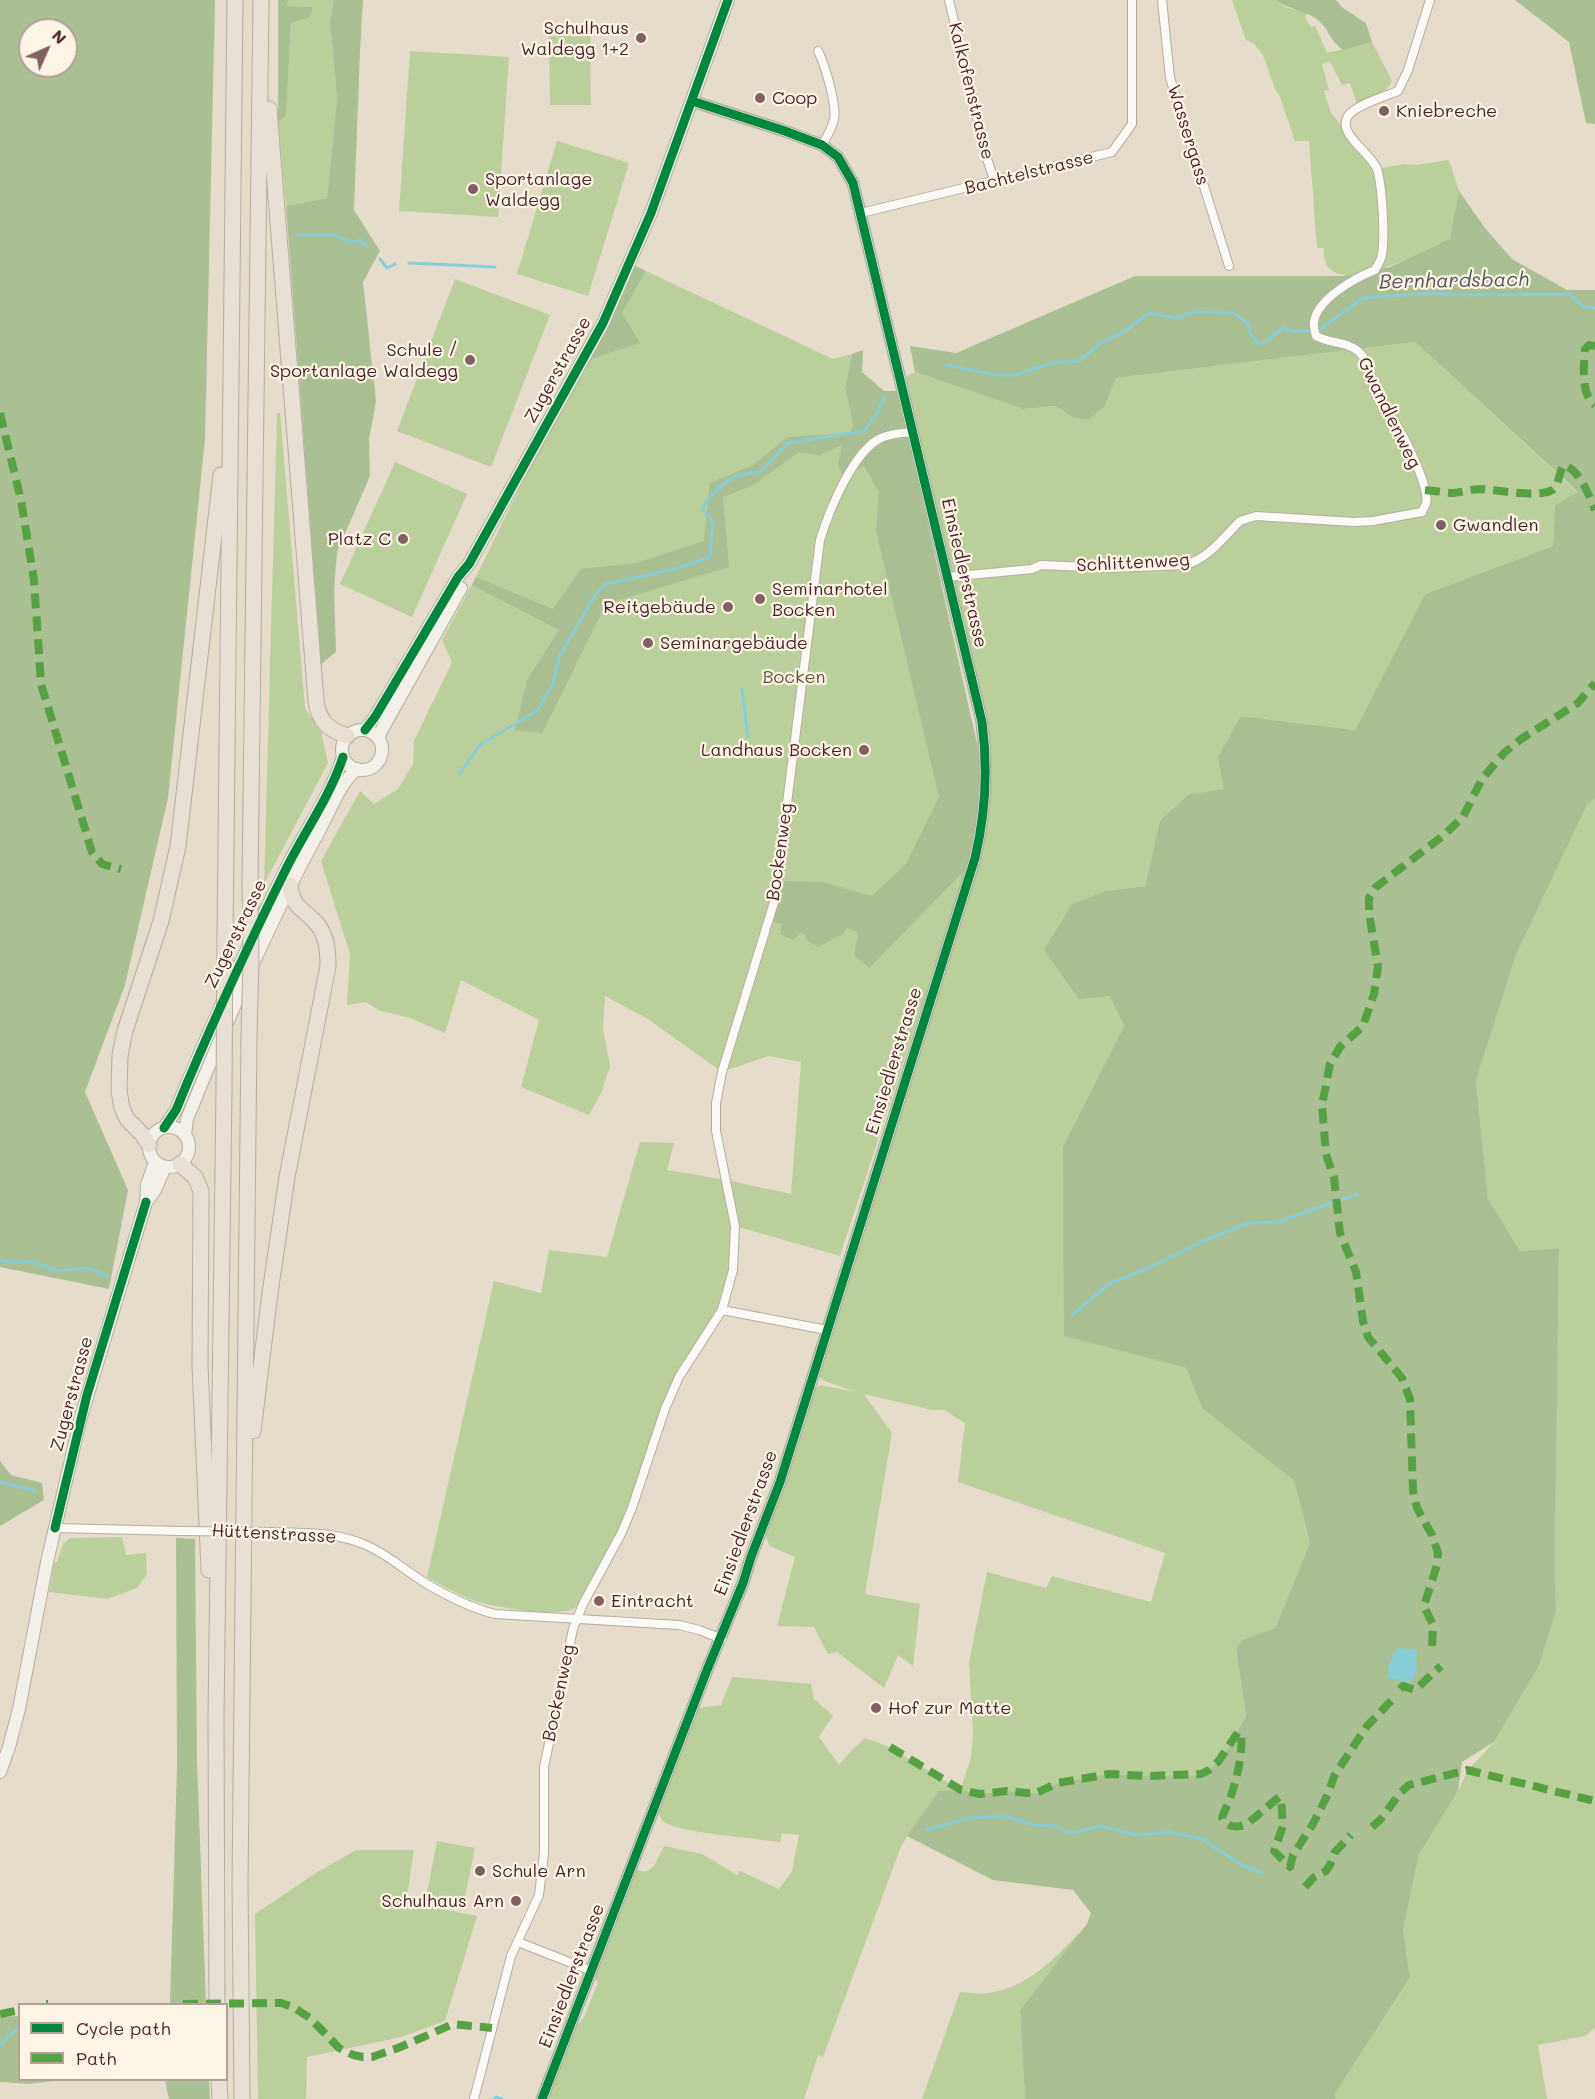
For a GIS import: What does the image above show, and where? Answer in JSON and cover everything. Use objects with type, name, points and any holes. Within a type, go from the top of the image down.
[{"type":"highway","points":[[217,2003],[216,1716],[235,0]]},
{"type":"highway","points":[[261,0],[280,268],[316,701],[318,713],[324,723],[332,730],[347,736]]},
{"type":"highway","points":[[242,2099],[240,1882],[243,1511],[261,0]]},
{"type":"highway","points":[[149,1145],[127,1119],[122,1108],[119,1090],[120,1055],[125,1030],[161,921],[178,846],[231,392]]},
{"type":"highway","points":[[243,1511],[278,1232],[291,1151],[328,966],[326,943],[322,932],[315,922],[297,907],[292,898],[290,885]]},
{"type":"highway","points":[[167,1164],[195,1177],[201,1191],[200,1376],[216,1716]]},
{"type":"highway","points":[[219,2081],[220,2099]]},
{"type":"main road","name":"Zugerstrasse","points":[[0,1772],[19,1709],[33,1626],[92,1378],[146,1202],[147,1185],[167,1164],[188,1154],[189,1147],[185,1135],[187,1119],[255,957],[290,885],[353,772],[357,769],[369,768],[378,761],[382,750],[380,733],[603,323],[651,213],[728,0]]},
{"type":"main road","name":"Zugerstrasse","points":[[365,730],[458,577],[470,564]]},
{"type":"main road","points":[[347,736],[365,730],[379,739]]},
{"type":"main road","name":"Zugerstrasse","points":[[149,1145],[154,1134],[164,1128],[176,1110],[238,966],[298,845],[340,768],[343,744],[347,736]]},
{"type":"main road","points":[[343,757],[349,765],[357,769]]},
{"type":"main road","points":[[164,1128],[176,1128],[185,1135]]},
{"type":"main road","points":[[149,1145],[149,1151],[167,1164]]},
{"type":"street","name":"Kalkofenstrasse","points":[[949,0],[987,159],[995,182]]},
{"type":"street","name":"Bachtelstrasse","points":[[861,213],[1112,152],[1132,124],[1132,0]]},
{"type":"street","name":"Wassergass","points":[[1162,0],[1170,78],[1229,266]]},
{"type":"street","name":"Gwandlenweg","points":[[1425,490],[1410,451],[1397,426],[1378,399],[1365,360],[1349,345],[1326,342],[1316,336],[1313,324],[1316,315],[1334,292],[1361,275],[1375,270],[1381,258],[1384,240],[1377,170],[1367,153],[1346,131],[1345,123],[1348,115],[1357,109],[1398,91],[1408,70],[1430,0]]},
{"type":"street","points":[[818,51],[825,66],[835,112],[834,120],[822,145]]},
{"type":"street","name":"Einsiedlerstrasse","points":[[542,2099],[707,1670],[722,1639],[780,1482],[980,835],[986,790],[982,722],[853,183],[844,164],[831,150],[822,145],[692,101]]},
{"type":"street","name":"Bockenweg","points":[[474,2099],[497,2005],[518,1942],[539,1895],[544,1853],[544,1767],[576,1618],[621,1534],[665,1409],[679,1377],[722,1310],[733,1270],[735,1226],[716,1131],[716,1103],[722,1072],[775,898],[820,540],[825,522],[861,453],[884,436],[914,432]]},
{"type":"street","name":"Schlittenweg","points":[[948,577],[1032,570],[1041,565],[1111,568],[1185,565],[1196,562],[1206,555],[1240,521],[1246,518],[1256,516],[1344,522],[1373,521],[1422,512],[1426,504],[1425,490]]},
{"type":"street","points":[[722,1310],[827,1330]]},
{"type":"street","name":"Hüttenstrasse","points":[[55,1528],[320,1533],[353,1540],[387,1556],[427,1584],[481,1610],[505,1616],[679,1625],[722,1639]]},
{"type":"street","points":[[518,1942],[592,1971]]},
{"type":"green space","points":[[0,0],[215,0],[205,439],[168,798],[125,985],[85,1092],[128,1190],[109,1289],[0,1267]]},
{"type":"green space","points":[[278,0],[288,0],[287,6],[313,7],[310,17],[291,23],[286,116],[278,122]]},
{"type":"green space","points":[[288,0],[334,0],[330,22],[337,98],[327,198],[286,206],[278,122],[286,116],[291,22],[313,7],[287,6]]},
{"type":"green space","points":[[334,0],[363,0],[354,210],[380,251],[363,282],[376,401],[369,440],[370,476],[337,552],[334,590],[336,652],[321,664],[286,206],[327,198],[337,98],[330,22]]},
{"type":"green space","points":[[1232,0],[1275,0],[1285,7],[1307,13],[1305,17],[1311,27],[1315,25],[1327,53],[1372,42],[1392,81],[1386,90],[1377,96],[1357,104],[1350,83],[1342,85],[1330,62],[1322,64],[1329,90],[1324,91],[1331,113],[1377,169],[1449,160],[1459,191],[1451,239],[1399,263],[1376,270],[1355,274],[1338,273],[1327,265],[1324,248],[1317,248],[1309,141],[1295,141],[1263,55],[1254,44],[1246,40]]},
{"type":"green space","points":[[1275,0],[1336,0],[1343,8],[1366,23],[1372,42],[1343,50],[1319,21],[1309,14]]},
{"type":"green space","points":[[1515,0],[1595,0],[1595,124],[1586,123],[1569,42]]},
{"type":"green space","points":[[549,36],[590,36],[591,105],[550,105]]},
{"type":"green space","points":[[410,51],[509,57],[498,217],[399,211]]},
{"type":"green space","points":[[557,141],[629,163],[588,296],[517,274]]},
{"type":"green space","points":[[1459,191],[1485,228],[1512,259],[1567,290],[1595,290],[1595,798],[1587,805],[1516,955],[1476,1081],[1488,1198],[1520,1251],[1559,1248],[1556,1611],[1539,1666],[1494,1742],[1462,1762],[1458,1791],[1419,1855],[1403,1930],[1410,1978],[1335,2094],[1336,2099],[1025,2099],[1020,2010],[1087,1924],[1091,1913],[1073,1890],[993,1880],[907,1836],[939,1791],[961,1790],[980,1794],[1007,1791],[1036,1793],[1058,1783],[1109,1774],[1191,1776],[1209,1770],[1226,1751],[1246,1716],[1236,1649],[1242,1640],[1275,1628],[1310,1543],[1294,1481],[1202,1408],[1186,1368],[1064,1336],[1063,1146],[1124,1026],[1110,996],[1079,999],[1044,950],[1072,904],[1106,891],[1145,886],[1160,820],[1189,794],[1224,789],[1218,757],[1241,716],[1355,730],[1425,594],[1553,546],[1555,505],[1578,492],[1415,342],[1116,378],[1105,406],[1088,420],[1072,417],[1056,406],[1023,409],[915,372],[910,346],[956,353],[1135,276],[1342,276],[1390,267],[1450,239]]},
{"type":"green space","points":[[625,261],[646,271],[622,313],[640,343],[581,362]]},
{"type":"green space","name":"Bocken","points":[[646,271],[833,359],[852,354],[845,388],[853,427],[901,417],[984,775],[967,868],[840,1256],[735,1226],[731,1229],[729,1268],[717,1309],[677,1373],[631,1502],[616,1536],[576,1607],[558,1612],[526,1611],[473,1600],[427,1577],[494,1281],[541,1293],[549,1250],[607,1257],[640,1142],[674,1143],[667,1170],[791,1194],[801,1062],[768,1056],[722,1072],[648,1019],[605,996],[603,1029],[610,1066],[602,1091],[589,1115],[521,1087],[539,1020],[461,980],[445,1033],[410,1018],[378,1010],[366,1002],[347,1005],[350,954],[321,861],[360,791],[374,804],[398,789],[413,764],[414,741],[452,662],[442,640],[476,577],[581,362],[622,313]]},
{"type":"green space","points":[[455,279],[550,315],[491,467],[397,431]]},
{"type":"green space","points":[[1415,342],[1578,493],[1555,505],[1553,546],[1425,594],[1355,730],[1241,716],[1224,789],[1189,794],[1160,820],[1145,886],[1106,891],[1110,996],[1124,1026],[1063,1146],[1065,1336],[1186,1368],[1202,1408],[1294,1481],[1310,1543],[1275,1628],[1242,1640],[1236,1649],[1246,1716],[1226,1751],[1209,1770],[1191,1776],[1109,1774],[1058,1783],[1036,1793],[1007,1791],[980,1794],[961,1790],[907,1836],[900,1849],[823,2057],[818,2055],[804,2099],[548,2099],[576,2027],[584,2017],[598,1983],[595,1978],[636,1870],[646,1872],[654,1866],[664,1846],[702,1854],[737,1875],[740,1871],[779,1889],[792,1871],[799,1835],[782,1833],[780,1842],[719,1835],[671,1826],[660,1816],[659,1809],[698,1708],[721,1705],[732,1677],[811,1684],[814,1699],[833,1716],[819,1737],[839,1765],[865,1738],[890,1747],[960,1790],[971,1758],[973,1734],[969,1662],[987,1572],[1046,1588],[1052,1576],[1151,1602],[1165,1553],[958,1482],[965,1423],[944,1410],[932,1410],[864,1394],[892,1433],[865,1594],[920,1604],[913,1666],[898,1655],[884,1688],[837,1652],[828,1654],[814,1627],[777,1626],[795,1557],[770,1546],[765,1536],[815,1389],[820,1385],[856,1392],[822,1380],[819,1376],[984,813],[991,776],[989,736],[901,379],[915,372],[1023,409],[1057,406],[1072,417],[1105,406],[1116,378]]},
{"type":"green space","points":[[863,350],[862,372],[884,391],[898,391],[984,775],[977,828],[967,868],[869,968],[854,955],[858,935],[856,931],[847,928],[843,934],[818,947],[806,940],[806,935],[800,933],[793,940],[780,934],[782,924],[768,920],[777,881],[822,882],[872,896],[906,864],[939,797],[876,531],[879,492],[864,466],[842,476],[838,464],[842,445],[819,455],[799,452],[752,486],[723,497],[729,567],[606,604],[542,733],[515,730],[527,680],[559,630],[472,585],[476,577],[553,609],[581,569],[636,563],[704,541],[710,483],[753,465],[788,437],[849,433],[853,426],[845,388],[852,354]]},
{"type":"green space","points":[[280,413],[305,708],[321,732],[328,763],[264,884],[277,414]]},
{"type":"green space","name":"Platz C","points":[[395,462],[467,494],[412,617],[340,584]]},
{"type":"green space","points":[[1595,798],[1595,2028],[1585,2036],[1538,2045],[1547,2099],[1336,2099],[1335,2094],[1410,1979],[1403,1930],[1419,1855],[1458,1791],[1468,1770],[1494,1742],[1539,1666],[1556,1611],[1559,1248],[1520,1251],[1488,1198],[1476,1081],[1516,955],[1587,805]]},
{"type":"green space","points":[[0,1461],[11,1475],[42,1483],[44,1500],[0,1526]]},
{"type":"green space","points":[[122,1537],[126,1555],[146,1553],[147,1574],[137,1588],[107,1599],[49,1592],[54,1563],[57,1562],[63,1544],[70,1538]]},
{"type":"green space","points":[[176,1538],[195,1539],[197,1761],[206,2003],[170,2003],[177,1766]]},
{"type":"green space","points":[[437,1841],[475,1848],[463,1906],[426,1898]]},
{"type":"green space","points":[[356,1850],[414,1850],[406,1902],[477,1916],[445,2021],[402,2037],[307,2057],[306,2099],[258,2099],[255,1914],[316,1873]]},
{"type":"green space","points":[[1088,1924],[1020,2010],[1025,2099],[922,2099],[960,1992],[985,1994],[1018,1984],[1044,1967]]},
{"type":"green space","points":[[18,2016],[18,2081],[53,2081],[30,2084],[0,2082],[0,2017]]},
{"type":"green space","points":[[165,2081],[209,2081],[210,2099],[169,2099]]},
{"type":"water","points":[[1397,1648],[1417,1650],[1416,1675],[1408,1683],[1388,1677],[1389,1664]]},
{"type":"waterway","points":[[297,235],[336,235],[351,243],[361,240],[367,246]]},
{"type":"waterway","points":[[380,259],[387,268],[395,264]]},
{"type":"waterway","points":[[409,263],[495,267]]},
{"type":"waterway","name":"Bernhardsbach","points":[[1319,330],[1363,298],[1433,293],[1569,294],[1584,307],[1595,308]]},
{"type":"waterway","name":"Bernhardsbach","points":[[946,365],[996,375],[1015,375],[1052,363],[1079,361],[1101,343],[1124,332],[1149,313],[1175,318],[1194,312],[1234,313],[1248,324],[1250,334],[1258,344],[1265,342],[1283,328],[1292,331],[1309,331]]},
{"type":"waterway","points":[[459,774],[481,744],[537,711],[553,684],[559,657],[595,595],[606,584],[675,569],[710,557],[713,521],[702,509],[719,487],[741,475],[760,472],[788,443],[864,431],[878,412],[885,396]]},
{"type":"waterway","points":[[742,689],[748,737]]},
{"type":"waterway","points":[[1341,1200],[1358,1194]]},
{"type":"waterway","points":[[1072,1315],[1109,1284],[1204,1241],[1248,1223],[1279,1222],[1333,1202]]},
{"type":"waterway","points":[[0,1260],[39,1264],[58,1271],[88,1268],[108,1277]]},
{"type":"waterway","points":[[0,1482],[35,1491]]},
{"type":"waterway","points":[[926,1830],[969,1818],[1004,1816],[1034,1825],[1056,1826],[1071,1833],[1101,1826],[1137,1835],[1169,1832],[1202,1839],[1242,1865],[1263,1873]]},
{"type":"waterway","points":[[0,2045],[18,2030]]},
{"type":"waterway","points":[[494,2099],[496,2097],[502,2099]]},
{"type":"marked path","points":[[1595,346],[1589,345],[1585,349],[1584,371],[1587,394],[1595,405]]},
{"type":"marked path","points":[[0,413],[21,500],[34,580],[41,684],[92,852],[102,864],[121,869]]},
{"type":"marked path","points":[[1425,490],[1454,493],[1475,489],[1546,492],[1555,488],[1564,465],[1575,472],[1587,490],[1595,510]]},
{"type":"marked path","points":[[1432,1646],[1433,1625],[1424,1606],[1437,1565],[1438,1553],[1432,1535],[1417,1508],[1413,1491],[1410,1399],[1402,1378],[1368,1337],[1363,1321],[1356,1272],[1340,1233],[1334,1178],[1326,1154],[1322,1105],[1330,1064],[1340,1047],[1363,1026],[1374,994],[1378,967],[1369,913],[1369,898],[1376,887],[1444,835],[1463,817],[1482,779],[1504,753],[1521,739],[1578,703],[1595,683]]},
{"type":"marked path","points":[[1400,1689],[1403,1686],[1415,1690],[1441,1666]]},
{"type":"marked path","points":[[890,1747],[961,1790],[980,1794],[1007,1791],[1036,1793],[1058,1783],[1109,1774],[1148,1776],[1201,1774],[1218,1762],[1238,1732],[1241,1735],[1239,1766],[1222,1818],[1230,1825],[1247,1824],[1279,1797],[1283,1826],[1274,1851],[1290,1867],[1293,1855],[1313,1824],[1329,1792],[1334,1776],[1367,1726],[1393,1699]]},
{"type":"marked path","points":[[1372,1827],[1409,1785],[1467,1770],[1595,1801]]},
{"type":"marked path","points":[[1305,1887],[1313,1878],[1326,1871],[1335,1852],[1351,1835]]},
{"type":"marked path","points":[[228,2004],[281,2003],[293,2007],[310,2018],[339,2048],[363,2057],[372,2057],[398,2048],[453,2024],[492,2028]]},
{"type":"marked path","points":[[0,2014],[18,2010]]},
{"type":"cycle path","points":[[365,730],[458,577],[469,564],[603,323],[651,213],[728,0]]},
{"type":"cycle path","points":[[542,2099],[707,1670],[743,1583],[780,1482],[975,858],[984,807],[985,756],[982,722],[853,183],[838,157],[822,145],[692,101]]},
{"type":"cycle path","points":[[164,1128],[176,1110],[242,960],[292,857],[324,801],[343,757]]},
{"type":"cycle path","points":[[55,1528],[87,1395],[146,1202]]},
{"type":"place","name":"Schulhaus Waldegg 1+2","points":[[641,38]]},
{"type":"place","name":"Coop","points":[[760,98]]},
{"type":"place","name":"Kniebreche","points":[[1384,111]]},
{"type":"place","name":"Sportanlage Waldegg","points":[[473,189]]},
{"type":"place","name":"Schule / Sportanlage Waldegg","points":[[470,360]]},
{"type":"place","name":"Gwandlen","points":[[1441,525]]},
{"type":"place","name":"Platz C","points":[[403,539]]},
{"type":"place","name":"Seminarhotel Bocken","points":[[760,599]]},
{"type":"place","name":"Reitgebäude","points":[[728,607]]},
{"type":"place","name":"Seminargebäude","points":[[648,643]]},
{"type":"place","name":"Landhaus Bocken","points":[[864,750]]},
{"type":"place","name":"Eintracht","points":[[599,1601]]},
{"type":"place","name":"Hof zur Matte","points":[[876,1708]]},
{"type":"place","name":"Schule Arn","points":[[480,1871]]},
{"type":"place","name":"Schulhaus Arn","points":[[516,1901]]}]
